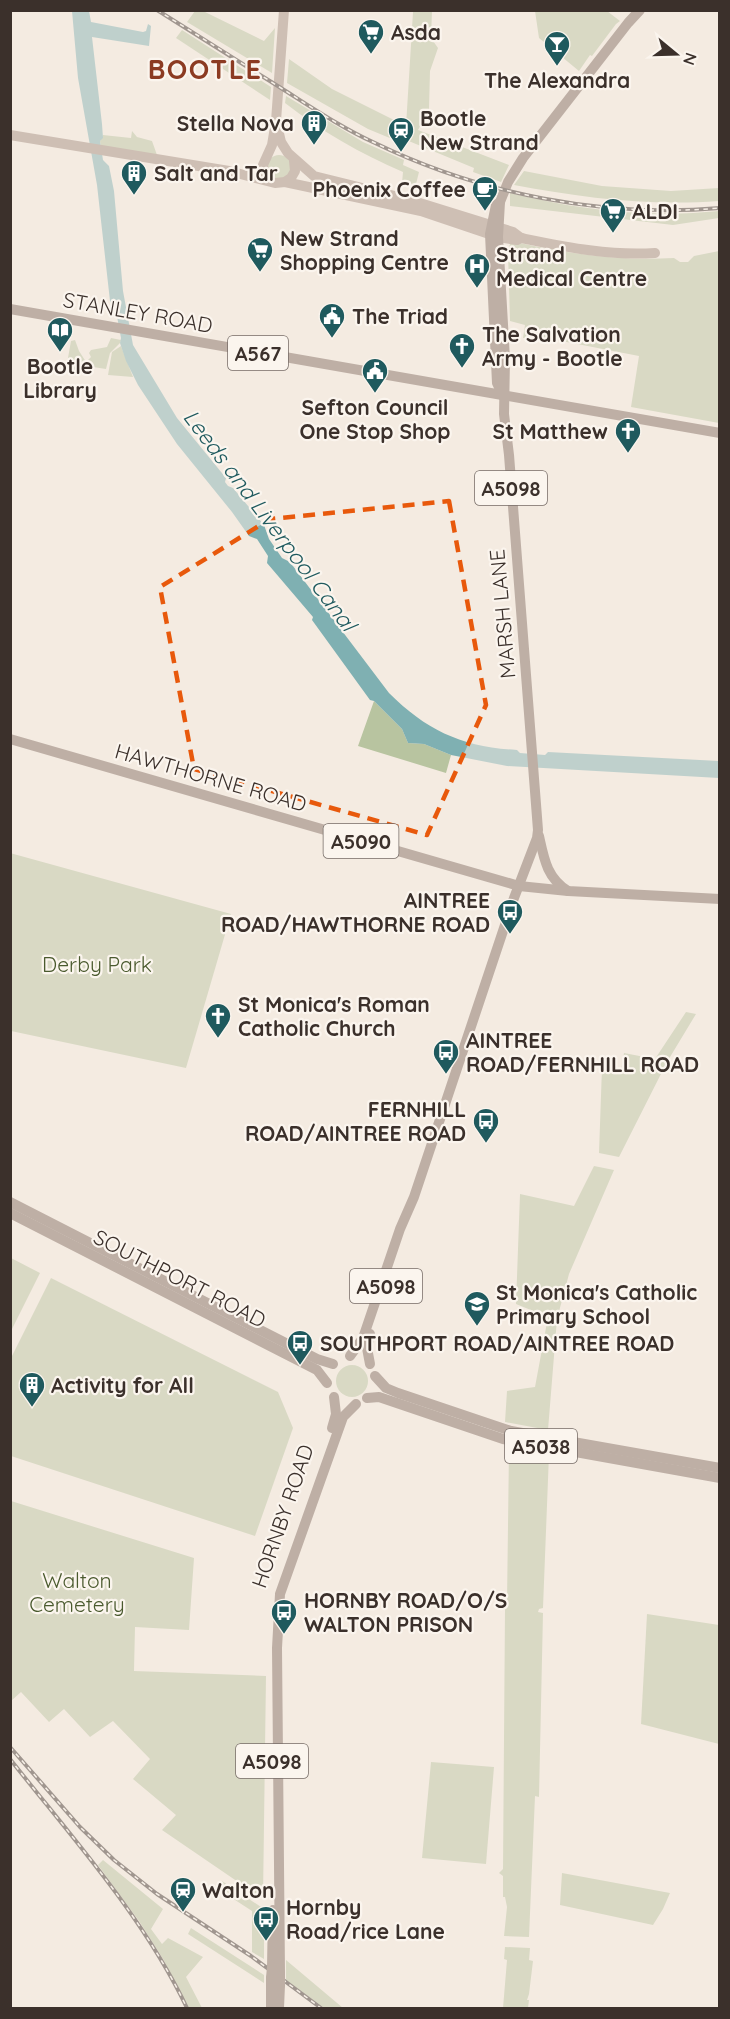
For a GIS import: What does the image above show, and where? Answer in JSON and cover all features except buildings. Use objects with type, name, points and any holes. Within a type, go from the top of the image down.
[{"type":"main road","name":"MARSH LANE","points":[[568,891],[558,885],[548,872],[538,825],[503,396],[505,359],[494,231],[500,202],[508,182],[529,149],[640,10]]},
{"type":"main road","name":"STANLEY ROAD","points":[[10,309],[720,433]]},
{"type":"main road","name":"HAWTHORNE ROAD","points":[[10,739],[519,886],[568,891],[720,899]]},
{"type":"main road","name":"MARSH LANE","points":[[519,886],[535,846],[538,825]]},
{"type":"main road","name":"A5098","points":[[350,1356],[363,1338],[400,1229],[410,1208],[519,886]]},
{"type":"main road","name":"SOUTHPORT ROAD","points":[[10,1202],[309,1355],[333,1364]]},
{"type":"main road","name":"A5098","points":[[370,1364],[368,1340],[406,1231],[410,1208]]},
{"type":"main road","name":"SOUTHPORT ROAD","points":[[10,1213],[317,1370],[327,1383]]},
{"type":"main road","points":[[350,1356],[363,1359],[370,1364],[375,1376],[375,1387],[368,1398],[356,1404],[345,1403],[334,1397],[327,1383],[333,1364],[350,1356]]},
{"type":"main road","name":"A5038","points":[[375,1376],[387,1388],[398,1393],[511,1431],[720,1468]]},
{"type":"main road","name":"HORNBY ROAD","points":[[279,2008],[276,1976],[271,1648],[273,1591],[334,1422],[334,1397]]},
{"type":"main road","name":"A5038","points":[[368,1398],[379,1397],[503,1439],[720,1478]]},
{"type":"main road","name":"HORNBY ROAD","points":[[272,2008],[276,1976],[277,1648],[280,1594],[343,1417],[356,1404]]},
{"type":"street","points":[[269,180],[263,167],[276,121],[285,11]]},
{"type":"street","points":[[276,121],[281,142],[291,157],[305,170],[321,179],[407,199],[517,240],[521,238],[587,251],[655,253]]},
{"type":"street","points":[[10,135],[229,171],[275,183],[285,182],[410,209],[494,231]]},
{"type":"street","points":[[268,155],[279,151],[291,157]]},
{"type":"street","points":[[285,182],[294,174],[291,157]]},
{"type":"street","points":[[229,171],[245,172],[263,167]]},
{"type":"highlighted area","points":[[449,501],[486,705],[427,835],[194,769],[160,587],[270,519]]},
{"type":"green space","points":[[195,11],[203,11],[264,41],[275,28],[272,73],[187,22]]},
{"type":"green space","points":[[432,11],[431,38],[438,48],[430,71],[429,109],[418,130],[509,165],[501,182],[473,172],[474,168],[399,137],[397,141],[368,129],[287,83],[289,59],[332,89],[406,126],[413,12]]},
{"type":"green space","points":[[535,11],[607,11],[620,21],[579,71],[539,38]]},
{"type":"green space","points":[[182,30],[271,87],[270,100],[176,38]]},
{"type":"green space","points":[[286,96],[363,142],[404,160],[403,165],[419,172],[415,188],[402,183],[403,172],[372,158],[313,123],[285,103]]},
{"type":"green space","points":[[132,131],[137,137],[152,141],[157,155],[101,147],[100,141],[103,135],[131,138]]},
{"type":"green space","points":[[279,155],[287,159],[291,167],[287,175],[279,179],[271,175],[267,167],[271,159]]},
{"type":"green space","points":[[524,171],[602,186],[671,191],[719,188],[719,201],[616,200],[514,185]]},
{"type":"green space","points":[[510,193],[562,204],[614,211],[666,214],[719,211],[719,218],[673,225],[510,206]]},
{"type":"green space","points":[[515,242],[594,256],[674,258],[680,262],[688,262],[694,256],[719,251],[719,423],[631,407],[639,356],[541,337],[523,338],[525,325],[510,321],[508,252],[510,244]]},
{"type":"green space","points":[[111,338],[121,340],[110,353],[106,369],[93,367],[88,360],[91,357],[89,353],[91,350],[107,347]]},
{"type":"green space","points":[[75,340],[90,368],[86,372],[66,369],[71,341]]},
{"type":"green space","points":[[121,346],[133,377],[108,375],[112,352]]},
{"type":"green space","points":[[374,701],[402,729],[408,743],[424,744],[451,755],[446,773],[358,746]]},
{"type":"green space","name":"Derby Park","points":[[10,853],[231,914],[186,1068],[11,1031]]},
{"type":"green space","points":[[686,1012],[696,1014],[667,1062],[619,1157],[599,1153],[602,1067],[621,1071],[624,1053],[655,1059]]},
{"type":"green space","points":[[594,1166],[614,1170],[569,1274],[557,1319],[548,1430],[505,1422],[507,1391],[535,1387],[548,1317],[516,1304],[520,1194],[574,1206]]},
{"type":"green space","points":[[11,1258],[40,1273],[11,1331]]},
{"type":"green space","points":[[51,1278],[278,1392],[293,1428],[255,1536],[11,1456],[11,1358]]},
{"type":"green space","points":[[352,1365],[363,1370],[368,1381],[363,1392],[352,1397],[341,1392],[336,1381],[341,1370]]},
{"type":"green space","points":[[509,1448],[549,1454],[543,1608],[538,1612],[543,1613],[539,1797],[535,1796],[529,1937],[504,1936],[507,1907],[505,1897],[503,1897],[503,1876],[499,1873],[503,1869],[505,1609],[502,1605],[507,1602]]},
{"type":"green space","name":"Walton Cemetery","points":[[11,1501],[194,1558],[189,1630],[135,1627],[134,1671],[266,1676],[263,1899],[162,1830],[176,1815],[133,1779],[150,1759],[113,1721],[90,1737],[64,1709],[49,1722],[21,1692],[11,1701]]},
{"type":"green space","points":[[647,1614],[719,1625],[719,1744],[641,1724]]},
{"type":"green space","points":[[431,1762],[494,1767],[486,1864],[422,1858]]},
{"type":"green space","points":[[103,1860],[163,1909],[151,1929],[162,1944],[168,1938],[203,1957],[186,1977],[202,2008],[189,2008],[163,1959],[139,1921],[98,1865]]},
{"type":"green space","points":[[562,1873],[670,1893],[653,1925],[560,1905]]},
{"type":"green space","points":[[222,1881],[264,1909],[264,1959],[252,1952],[252,1911],[232,1898],[220,1882]]},
{"type":"green space","points":[[191,1928],[264,1975],[264,1983],[188,1934]]},
{"type":"green space","points":[[505,1947],[530,1948],[529,1960],[533,1961],[527,2000],[529,2000],[528,2008],[503,2008],[507,1960],[504,1959]]},
{"type":"green space","points":[[286,1960],[343,2008],[324,2008],[286,1980]]},
{"type":"water","points":[[72,11],[89,11],[91,22],[143,32],[146,31],[148,24],[151,26],[149,46],[92,37],[102,124],[103,138],[100,141],[103,160],[109,166],[114,191],[123,291],[133,345],[177,418],[226,478],[225,482],[228,486],[233,488],[264,525],[269,539],[282,558],[290,562],[389,693],[417,718],[463,741],[517,750],[520,753],[545,755],[548,752],[719,761],[719,778],[507,766],[451,755],[424,744],[408,743],[402,729],[374,701],[370,700],[312,620],[313,617],[267,563],[268,556],[257,539],[249,536],[177,444],[138,385],[126,361],[120,343],[116,311],[110,301],[97,185],[78,78]]},
{"type":"railway","points":[[157,10],[351,131],[415,161],[457,176],[499,189],[587,205],[676,210],[720,208]]},
{"type":"railway","points":[[10,1747],[80,1827],[114,1860],[157,1894],[251,1956],[321,2008]]},
{"type":"railway","points":[[10,1759],[106,1879],[150,1942],[187,2008]]},
{"type":"place","name":"Asda","points":[[371,55]]},
{"type":"place","name":"The Alexandra","points":[[557,67]]},
{"type":"place","name":"Stella Nova","points":[[314,146]]},
{"type":"place","name":"Bootle New Strand","points":[[401,153]]},
{"type":"place","name":"Salt and Tar","points":[[134,196]]},
{"type":"place","name":"Phoenix Coffee","points":[[485,212]]},
{"type":"place","name":"ALDI","points":[[613,234]]},
{"type":"place","name":"New Strand Shopping Centre","points":[[260,273]]},
{"type":"place","name":"Strand Medical Centre","points":[[477,289]]},
{"type":"place","name":"The Triad","points":[[332,339]]},
{"type":"place","name":"Bootle Library","points":[[60,353]]},
{"type":"place","name":"The Salvation Army - Bootle","points":[[462,369]]},
{"type":"place","name":"Sefton Council One Stop Shop","points":[[375,394]]},
{"type":"place","name":"St Matthew","points":[[628,454]]},
{"type":"place","name":"AINTREE ROAD/HAWTHORNE ROAD","points":[[510,935]]},
{"type":"place","name":"St Monica's Roman Catholic Church","points":[[218,1039]]},
{"type":"place","name":"AINTREE ROAD/FERNHILL ROAD","points":[[446,1075]]},
{"type":"place","name":"FERNHILL ROAD/AINTREE ROAD","points":[[486,1144]]},
{"type":"place","name":"St Monica's Catholic Primary School","points":[[477,1327]]},
{"type":"place","name":"SOUTHPORT ROAD/AINTREE ROAD","points":[[300,1366]]},
{"type":"place","name":"Activity for All","points":[[32,1408]]},
{"type":"place","name":"HORNBY ROAD/O/S WALTON PRISON","points":[[284,1635]]},
{"type":"place","name":"Walton","points":[[183,1913]]},
{"type":"place","name":"Hornby Road/rice Lane","points":[[266,1942]]},
{"type":"district","name":"BOOTLE","points":[[205,69]]},
{"type":"water label","name":"Leeds and Liverpool Canal","points":[[270,520]]}]
